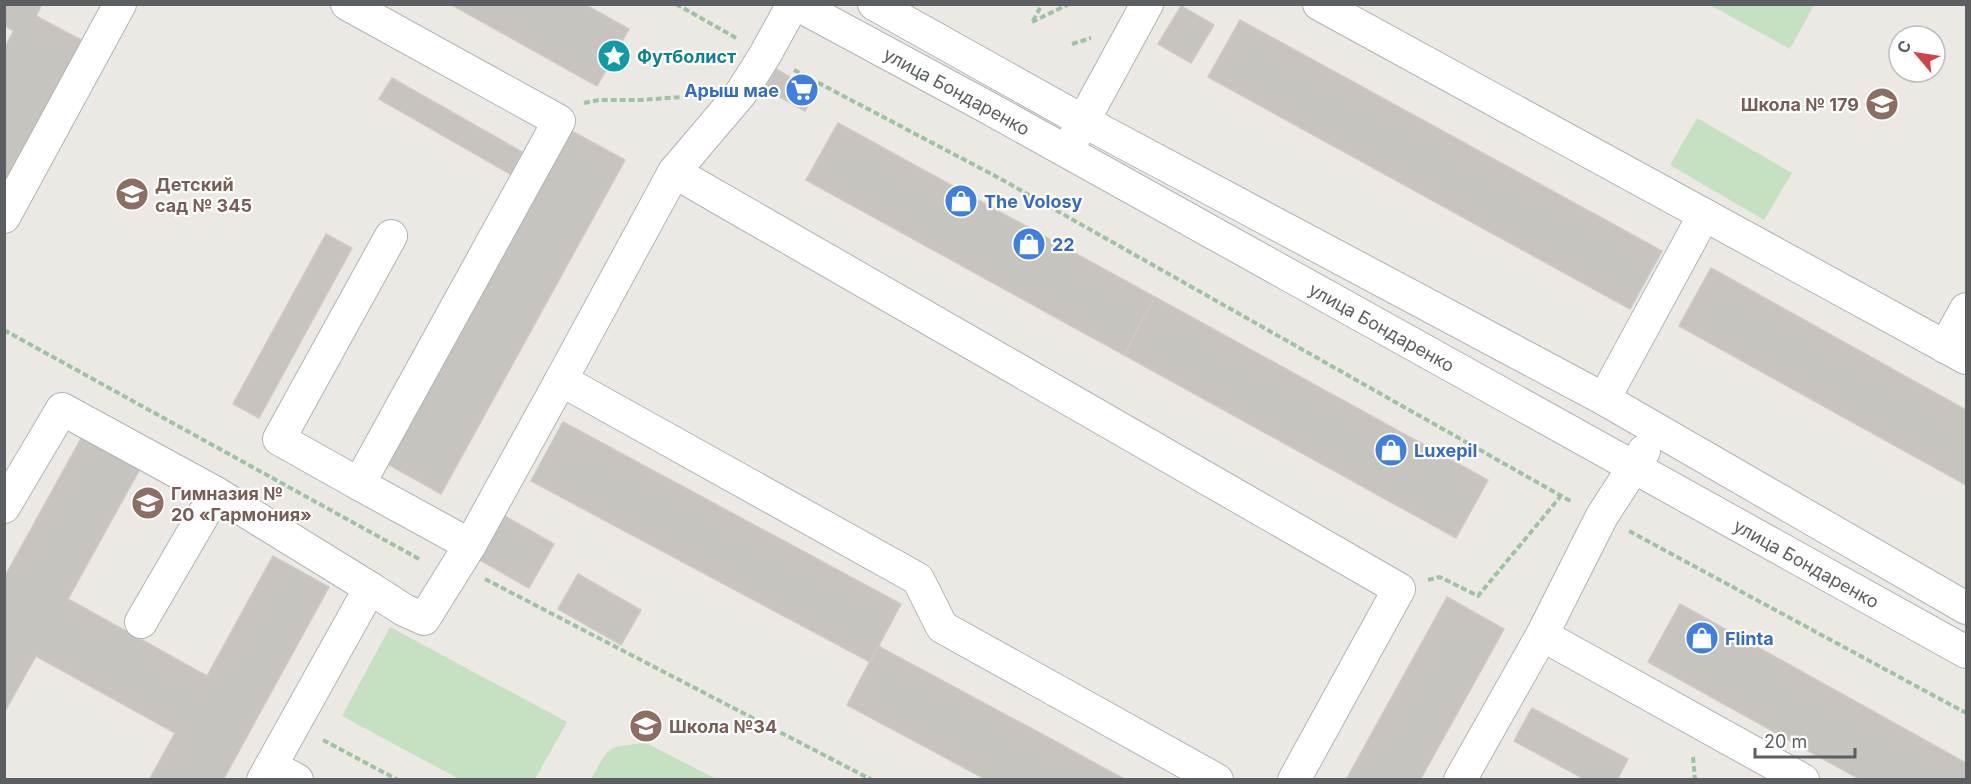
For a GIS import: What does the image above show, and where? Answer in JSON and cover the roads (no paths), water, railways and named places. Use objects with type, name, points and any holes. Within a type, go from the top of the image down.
[{"type":"street","points":[[4,217],[120,4]]},
{"type":"street","points":[[347,4],[559,121],[359,484]]},
{"type":"street","points":[[4,507],[62,409],[216,493],[404,610],[424,619],[465,556],[674,172],[741,93],[795,4]]},
{"type":"street","name":"улица Бондаренко","points":[[795,4],[975,100],[1066,153],[1966,652]]},
{"type":"street","name":"улица Бондаренко","points":[[874,4],[1083,121],[1604,399],[1966,608]]},
{"type":"street","points":[[1066,153],[1147,4]]},
{"type":"street","points":[[1319,4],[1956,353],[1966,309]]},
{"type":"street","points":[[674,172],[1399,589],[1294,780]]},
{"type":"street","points":[[1604,399],[1704,215]]},
{"type":"street","points":[[390,236],[279,439],[359,484],[465,556]]},
{"type":"street","points":[[561,380],[918,579],[942,627],[1217,780]]},
{"type":"street","points":[[1460,780],[1542,635],[1602,516],[1656,429]]},
{"type":"street","points":[[141,622],[216,493]]},
{"type":"street","points":[[277,775],[294,724],[370,588]]},
{"type":"street","points":[[1542,635],[1803,780]]},
{"type":"place","name":"Футболист","points":[[614,56]]},
{"type":"place","name":"Арыш мае","points":[[802,90]]},
{"type":"place","name":"Школа № 179","points":[[1882,104]]},
{"type":"place","name":"Детский сад № 345","points":[[132,194]]},
{"type":"place","name":"The Volosy","points":[[961,201]]},
{"type":"place","name":"22","points":[[1029,244]]},
{"type":"place","name":"Luxepil","points":[[1391,450]]},
{"type":"place","name":"Гимназия № 20 «Гармония»","points":[[148,503]]},
{"type":"place","name":"Flinta","points":[[1702,638]]},
{"type":"place","name":"Школа №34","points":[[646,726]]}]
